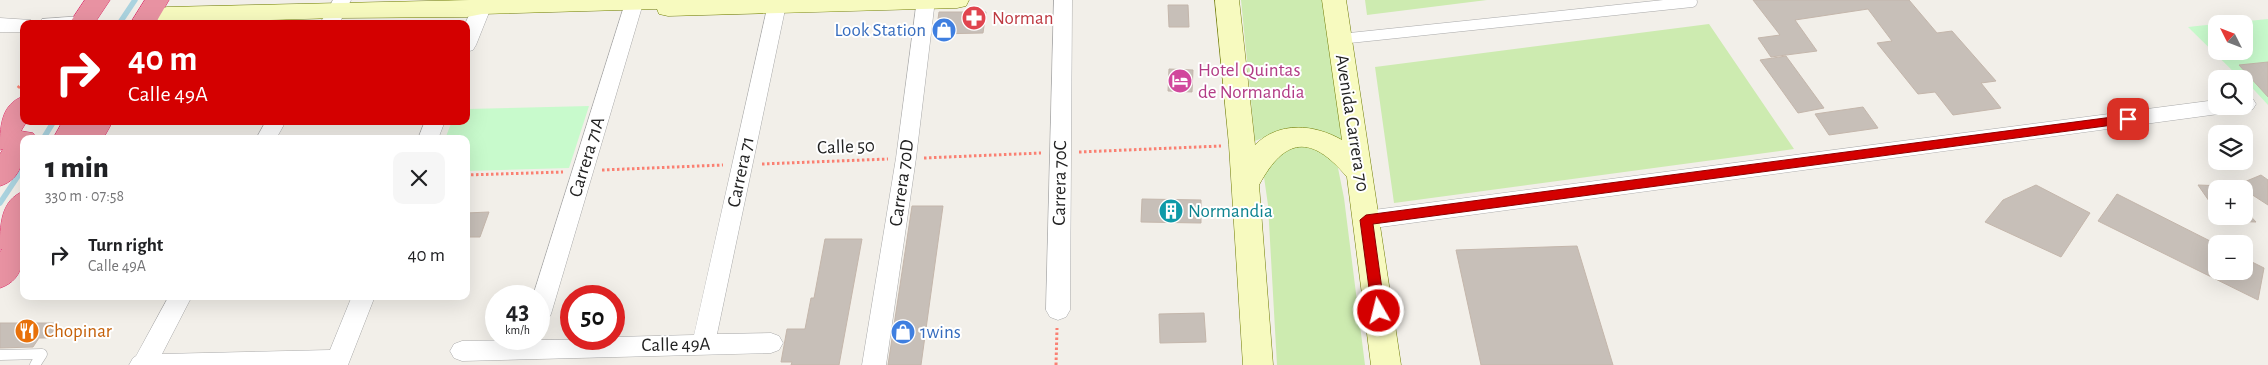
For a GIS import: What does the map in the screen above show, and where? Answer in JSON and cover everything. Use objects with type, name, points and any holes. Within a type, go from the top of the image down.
[{"type":"highway","points":[[90,20],[98,0]]},
{"type":"highway","points":[[93,20],[119,0]]},
{"type":"highway","points":[[149,20],[165,10]]},
{"type":"highway","points":[[0,175],[20,118]]},
{"type":"highway","points":[[13,138],[31,125]]},
{"type":"highway","points":[[0,238],[20,208]]},
{"type":"highway","points":[[0,276],[20,245]]},
{"type":"main road","points":[[634,4],[688,0]]},
{"type":"main road","points":[[165,10],[336,11],[634,4],[957,0]]},
{"type":"main road","points":[[1227,0],[1245,184],[1258,365]]},
{"type":"main road","name":"Avenida Carrera 70","points":[[1334,0],[1386,365]]},
{"type":"main road","points":[[1245,184],[1267,150],[1284,140],[1298,137],[1316,139],[1327,143],[1350,160],[1360,174]]},
{"type":"street","name":"Carrera 70D","points":[[874,365],[906,158],[926,0]]},
{"type":"street","name":"Carrera 70C","points":[[1058,310],[1064,0]]},
{"type":"street","name":"Carrera 71","points":[[703,345],[778,2]]},
{"type":"street","name":"Carrera 71A","points":[[548,285],[634,4]]},
{"type":"street","points":[[470,32],[478,7]]},
{"type":"street","points":[[0,25],[20,24]]},
{"type":"street","points":[[1366,220],[2208,109]]},
{"type":"street","points":[[179,300],[143,365],[337,362],[362,300]]},
{"type":"street","name":"Calle 49A","points":[[550,344],[703,345],[771,343]]},
{"type":"street","name":"Calle 49A","points":[[462,351],[485,349]]},
{"type":"lane","points":[[1340,39],[1692,2],[1691,0]]},
{"type":"lane","points":[[0,355],[42,354],[35,365]]},
{"type":"path","name":"Calle 50","points":[[470,175],[1226,146]]},
{"type":"path","points":[[1056,365],[1058,310]]},
{"type":"green space","points":[[1241,0],[1322,0],[1344,143],[1283,130],[1255,141]]},
{"type":"green space","points":[[1365,0],[1487,0],[1367,15]]},
{"type":"green space","points":[[2268,19],[2268,105],[2253,89],[2253,70],[2232,70],[2222,60],[2253,60],[2253,21]]},
{"type":"green space","points":[[1709,24],[1794,149],[1394,203],[1375,67]]},
{"type":"green space","points":[[2208,25],[2208,47],[2188,27]]},
{"type":"green space","points":[[589,106],[569,168],[470,171],[470,135],[447,135],[450,125],[470,125],[470,109]]},
{"type":"green space","points":[[1307,143],[1337,163],[1344,198],[1365,365],[1277,365],[1268,205],[1263,170],[1277,152]]},
{"type":"building","points":[[1753,0],[1909,0],[1937,33],[1952,31],[1996,81],[1981,83],[2001,108],[1953,115],[1935,92],[1918,94],[1877,43],[1892,41],[1868,9],[1795,20],[1817,51],[1771,57],[1758,38],[1780,35]]},
{"type":"building","points":[[1168,5],[1188,5],[1189,27],[1169,27]]},
{"type":"building","points":[[939,12],[986,12],[983,33],[936,34]]},
{"type":"building","points":[[1786,56],[1824,108],[1798,113],[1760,60]]},
{"type":"building","points":[[2268,62],[2268,97],[2253,80],[2253,70],[2244,70],[2239,65]]},
{"type":"building","name":"Hotel Quintas de Normandia","points":[[1169,69],[1193,70],[1192,92],[1168,91]]},
{"type":"building","points":[[1863,107],[1878,128],[1829,135],[1815,114]]},
{"type":"building","points":[[2261,175],[2268,180],[2268,205],[2253,195],[2253,180],[2249,180]]},
{"type":"building","points":[[2036,185],[2090,213],[2061,257],[1985,222],[2003,200]]},
{"type":"building","points":[[2198,185],[2208,185],[2208,199]]},
{"type":"building","points":[[2117,194],[2208,240],[2208,275],[2098,221]]},
{"type":"building","name":"Normandia","points":[[1142,199],[1201,200],[1201,223],[1141,222]]},
{"type":"building","points":[[912,206],[943,206],[921,365],[888,365]]},
{"type":"building","points":[[489,212],[480,237],[470,237],[470,213]]},
{"type":"building","points":[[825,239],[862,239],[839,365],[791,365],[792,362],[781,362],[787,329],[805,329],[811,298],[814,298]]},
{"type":"building","points":[[1577,246],[1613,365],[1481,365],[1456,250]]},
{"type":"building","points":[[2253,262],[2264,268],[2258,300],[2217,280],[2253,280]]},
{"type":"building","points":[[1204,313],[1206,342],[1160,343],[1159,314]]},
{"type":"building","name":"Chopinar","points":[[0,323],[58,323],[49,338],[39,338],[33,347],[0,348]]},
{"type":"waterway","points":[[122,20],[135,0]]},
{"type":"waterway","points":[[45,135],[52,125]]},
{"type":"waterway","points":[[0,203],[20,173]]},
{"type":"place","name":"Norman","points":[[974,18]]},
{"type":"place","name":"Look Station","points":[[944,30]]},
{"type":"place","name":"Hotel Quintas de Normandia","points":[[1180,81]]},
{"type":"place","name":"Normandia","points":[[1171,211]]},
{"type":"place","name":"Chopinar","points":[[27,331]]},
{"type":"place","name":"1wins","points":[[903,332]]},
{"type":"route","points":[[1379,311],[1366,220],[2128,119]]}]
